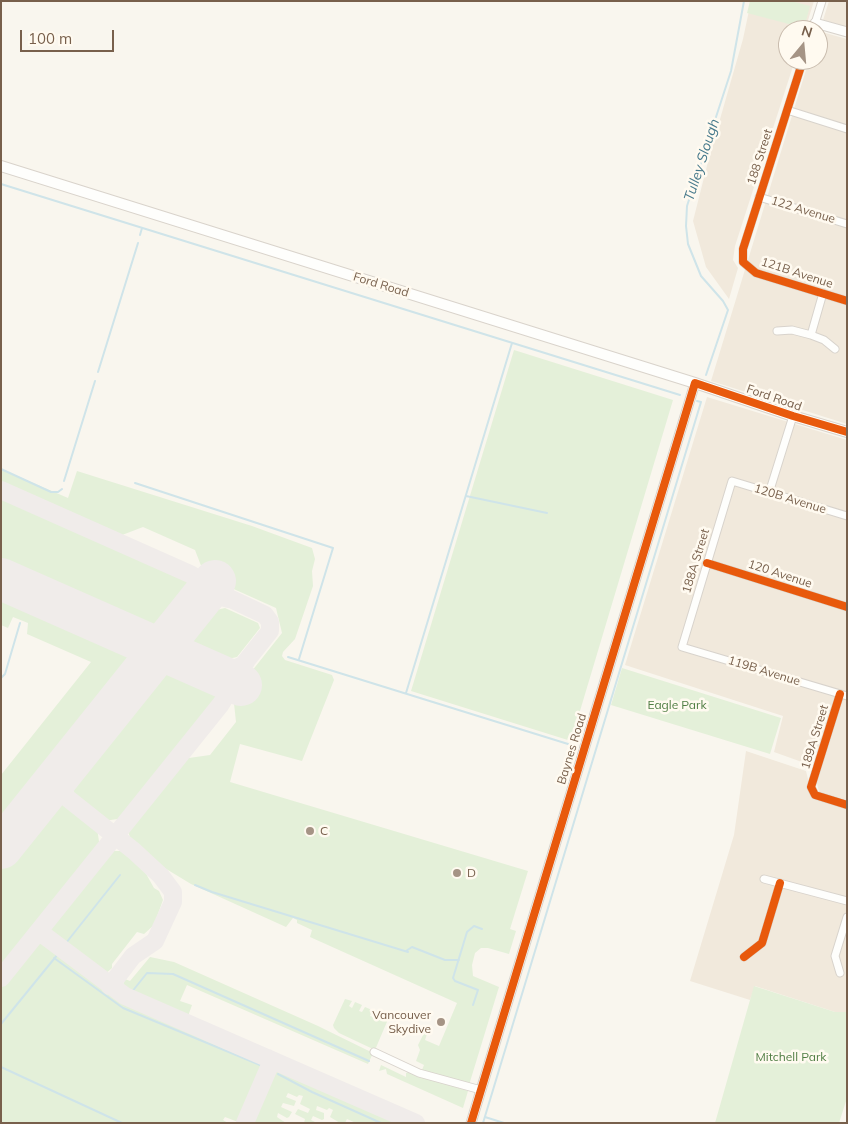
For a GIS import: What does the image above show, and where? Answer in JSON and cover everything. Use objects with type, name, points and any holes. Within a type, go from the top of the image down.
[{"type":"main road","name":"Ford Road","points":[[1,166],[695,382],[793,416],[847,432]]},
{"type":"street","points":[[816,20],[822,1]]},
{"type":"street","points":[[828,29],[847,32]]},
{"type":"street","name":"188 Street","points":[[744,262],[743,249],[800,70]]},
{"type":"street","points":[[787,110],[847,129]]},
{"type":"street","name":"122 Avenue","points":[[759,197],[847,224]]},
{"type":"street","name":"121B Avenue","points":[[744,262],[756,273],[847,301]]},
{"type":"street","points":[[811,335],[824,294]]},
{"type":"street","points":[[777,331],[792,330],[811,335],[824,340],[835,348]]},
{"type":"street","name":"Baynes Road","points":[[471,1123],[695,382]]},
{"type":"street","points":[[769,493],[793,416]]},
{"type":"street","name":"120B Avenue","points":[[732,481],[847,516]]},
{"type":"street","name":"188A Street","points":[[682,647],[732,481]]},
{"type":"street","name":"120 Avenue","points":[[707,563],[847,607]]},
{"type":"street","name":"119B Avenue","points":[[682,647],[843,695]]},
{"type":"street","name":"189A Street","points":[[843,695],[811,787],[815,795],[847,805]]},
{"type":"street","points":[[764,879],[847,901]]},
{"type":"street","points":[[744,957],[762,943],[780,883]]},
{"type":"street","points":[[840,973],[835,956],[847,917]]},
{"type":"street","points":[[374,1052],[420,1073],[481,1090]]},
{"type":"shaded area","points":[[751,1],[814,1],[808,20],[778,20],[778,70],[792,70],[735,246],[733,260],[738,268],[729,299],[706,267],[693,221],[743,39]]},
{"type":"shaded area","points":[[829,1],[847,1],[847,27],[823,20]]},
{"type":"shaded area","points":[[828,34],[847,39],[847,424],[711,381],[806,70],[828,70]]},
{"type":"shaded area","points":[[707,397],[847,440],[847,800],[819,792],[813,766],[774,752],[783,716],[625,665]]},
{"type":"shaded area","points":[[746,751],[806,771],[813,799],[847,809],[847,1012],[835,1012],[755,986],[750,1000],[690,981],[734,835]]},
{"type":"green space","points":[[750,1],[791,1],[810,6],[806,20],[778,21],[747,13]]},
{"type":"green space","points":[[514,350],[673,400],[571,741],[411,691]]},
{"type":"green space","points":[[1,469],[68,498],[77,471],[252,526],[312,548],[315,559],[312,571],[313,586],[295,639],[283,652],[282,656],[285,660],[332,675],[334,680],[302,761],[240,744],[230,782],[528,871],[510,929],[516,931],[509,954],[488,948],[481,948],[475,953],[472,965],[473,976],[499,987],[469,1085],[422,1070],[424,1065],[416,1061],[420,1050],[418,1045],[424,1033],[427,1034],[425,1040],[439,1046],[457,1003],[310,937],[312,930],[297,923],[297,920],[293,918],[286,927],[191,884],[136,848],[130,838],[127,827],[182,759],[210,755],[236,722],[233,694],[239,697],[248,676],[282,633],[276,608],[227,586],[209,572],[205,576],[195,550],[143,527],[117,537],[1,485]]},
{"type":"green space","points":[[1,495],[187,577],[191,594],[157,637],[1,567]]},
{"type":"green space","points":[[1,590],[143,653],[1,831],[1,775],[91,662],[27,634],[28,623],[13,617],[8,628],[1,625]]},
{"type":"green space","points":[[225,608],[258,623],[260,628],[237,657],[214,662],[177,645],[203,613]]},
{"type":"green space","points":[[164,663],[213,686],[217,702],[124,818],[104,821],[74,797],[72,777]]},
{"type":"green space","name":"Eagle Park","points":[[622,668],[781,718],[770,754],[611,705]]},
{"type":"green space","points":[[68,804],[97,828],[100,848],[1,971],[1,865],[48,807]]},
{"type":"green space","points":[[109,851],[122,851],[132,855],[140,863],[163,900],[154,925],[144,934],[137,932],[112,964],[112,968],[103,976],[54,938],[47,928]]},
{"type":"green space","points":[[37,939],[48,942],[118,996],[191,1028],[190,1031],[263,1063],[238,1122],[225,1117],[223,1120],[228,1123],[1,1123],[1,984]]},
{"type":"green space","points":[[150,957],[174,962],[318,1026],[373,1053],[368,1064],[187,985],[180,1001],[192,1005],[187,1019],[121,990],[125,979],[130,981]]},
{"type":"green space","name":"Mitchell Park","points":[[754,986],[835,1012],[847,1012],[847,1098],[839,1123],[715,1123]]},
{"type":"green space","points":[[345,999],[352,1001],[349,1006],[352,1008],[355,1002],[362,1005],[359,1011],[362,1012],[365,1007],[372,1010],[370,1016],[373,1017],[376,1012],[389,1017],[375,1050],[339,1033],[334,1028],[333,1025]]},
{"type":"green space","points":[[381,1065],[406,1077],[406,1073],[409,1072],[468,1091],[463,1108],[387,1074],[386,1069],[379,1071]]},
{"type":"green space","points":[[278,1070],[396,1123],[356,1123],[347,1119],[345,1123],[340,1123],[330,1117],[333,1110],[317,1106],[316,1110],[324,1113],[324,1119],[313,1116],[311,1120],[317,1123],[304,1123],[305,1119],[295,1114],[298,1109],[308,1113],[310,1109],[300,1104],[303,1096],[299,1095],[297,1097],[288,1093],[286,1097],[296,1101],[294,1106],[283,1103],[281,1107],[292,1112],[287,1118],[278,1113],[277,1117],[286,1123],[252,1123],[274,1074]]},
{"type":"waterway","name":"Tulley Slough","points":[[706,375],[728,310],[723,301],[701,276],[688,244],[686,226],[687,206],[731,71],[744,1]]},
{"type":"waterway","points":[[1,184],[680,395]]},
{"type":"waterway","points":[[140,235],[142,228]]},
{"type":"waterway","points":[[98,372],[138,243]]},
{"type":"waterway","points":[[406,693],[512,343]]},
{"type":"waterway","points":[[64,481],[95,381]]},
{"type":"waterway","points":[[483,1123],[701,402],[697,401]]},
{"type":"waterway","points":[[1,469],[51,492],[58,492],[62,489]]},
{"type":"waterway","points":[[135,483],[333,548],[299,659]]},
{"type":"waterway","points":[[466,496],[547,513]]},
{"type":"waterway","points":[[1,678],[5,674],[20,623]]},
{"type":"waterway","points":[[288,657],[568,744]]},
{"type":"waterway","points":[[66,943],[120,875]]},
{"type":"waterway","points":[[195,885],[212,892],[408,952]]},
{"type":"waterway","points":[[473,1005],[478,990],[455,981],[453,978],[467,932],[474,926],[482,929]]},
{"type":"waterway","points":[[406,951],[412,947],[445,960],[459,960]]},
{"type":"waterway","points":[[1,1024],[58,954]]},
{"type":"waterway","points":[[54,958],[123,1008],[260,1065]]},
{"type":"waterway","points":[[131,993],[147,973],[173,974],[369,1061]]},
{"type":"waterway","points":[[1,1067],[122,1123]]},
{"type":"waterway","points":[[278,1074],[312,1092],[381,1123]]},
{"type":"waterway","points":[[485,1117],[504,1123]]},
{"type":"taxiway","points":[[1,490],[190,574],[229,598],[265,615],[270,622],[270,631],[243,665],[228,672],[217,673],[208,671]]},
{"type":"taxiway","points":[[194,607],[210,598],[222,597],[229,599]]},
{"type":"taxiway","points":[[1,978],[221,704],[247,660]]},
{"type":"taxiway","points":[[51,785],[134,851],[161,876],[173,892],[173,902],[155,941],[133,956],[110,986]]},
{"type":"taxiway","points":[[34,937],[40,934],[45,936],[125,996],[416,1123]]},
{"type":"taxiway","points":[[245,1123],[270,1065],[268,1058]]},
{"type":"runway","points":[[1,579],[241,685]]},
{"type":"runway","points":[[1,848],[215,581]]},
{"type":"cycle path","points":[[800,70],[743,249],[743,262],[756,273],[847,301]]},
{"type":"cycle path","points":[[471,1123],[695,383],[847,432]]},
{"type":"cycle path","points":[[707,563],[847,607]]},
{"type":"cycle path","points":[[840,694],[811,787],[815,795],[847,805]]},
{"type":"cycle path","points":[[744,957],[762,943],[780,883]]},
{"type":"place","name":"C","points":[[310,831]]},
{"type":"place","name":"D","points":[[457,873]]},
{"type":"place","name":"Vancouver Skydive","points":[[441,1022]]}]
